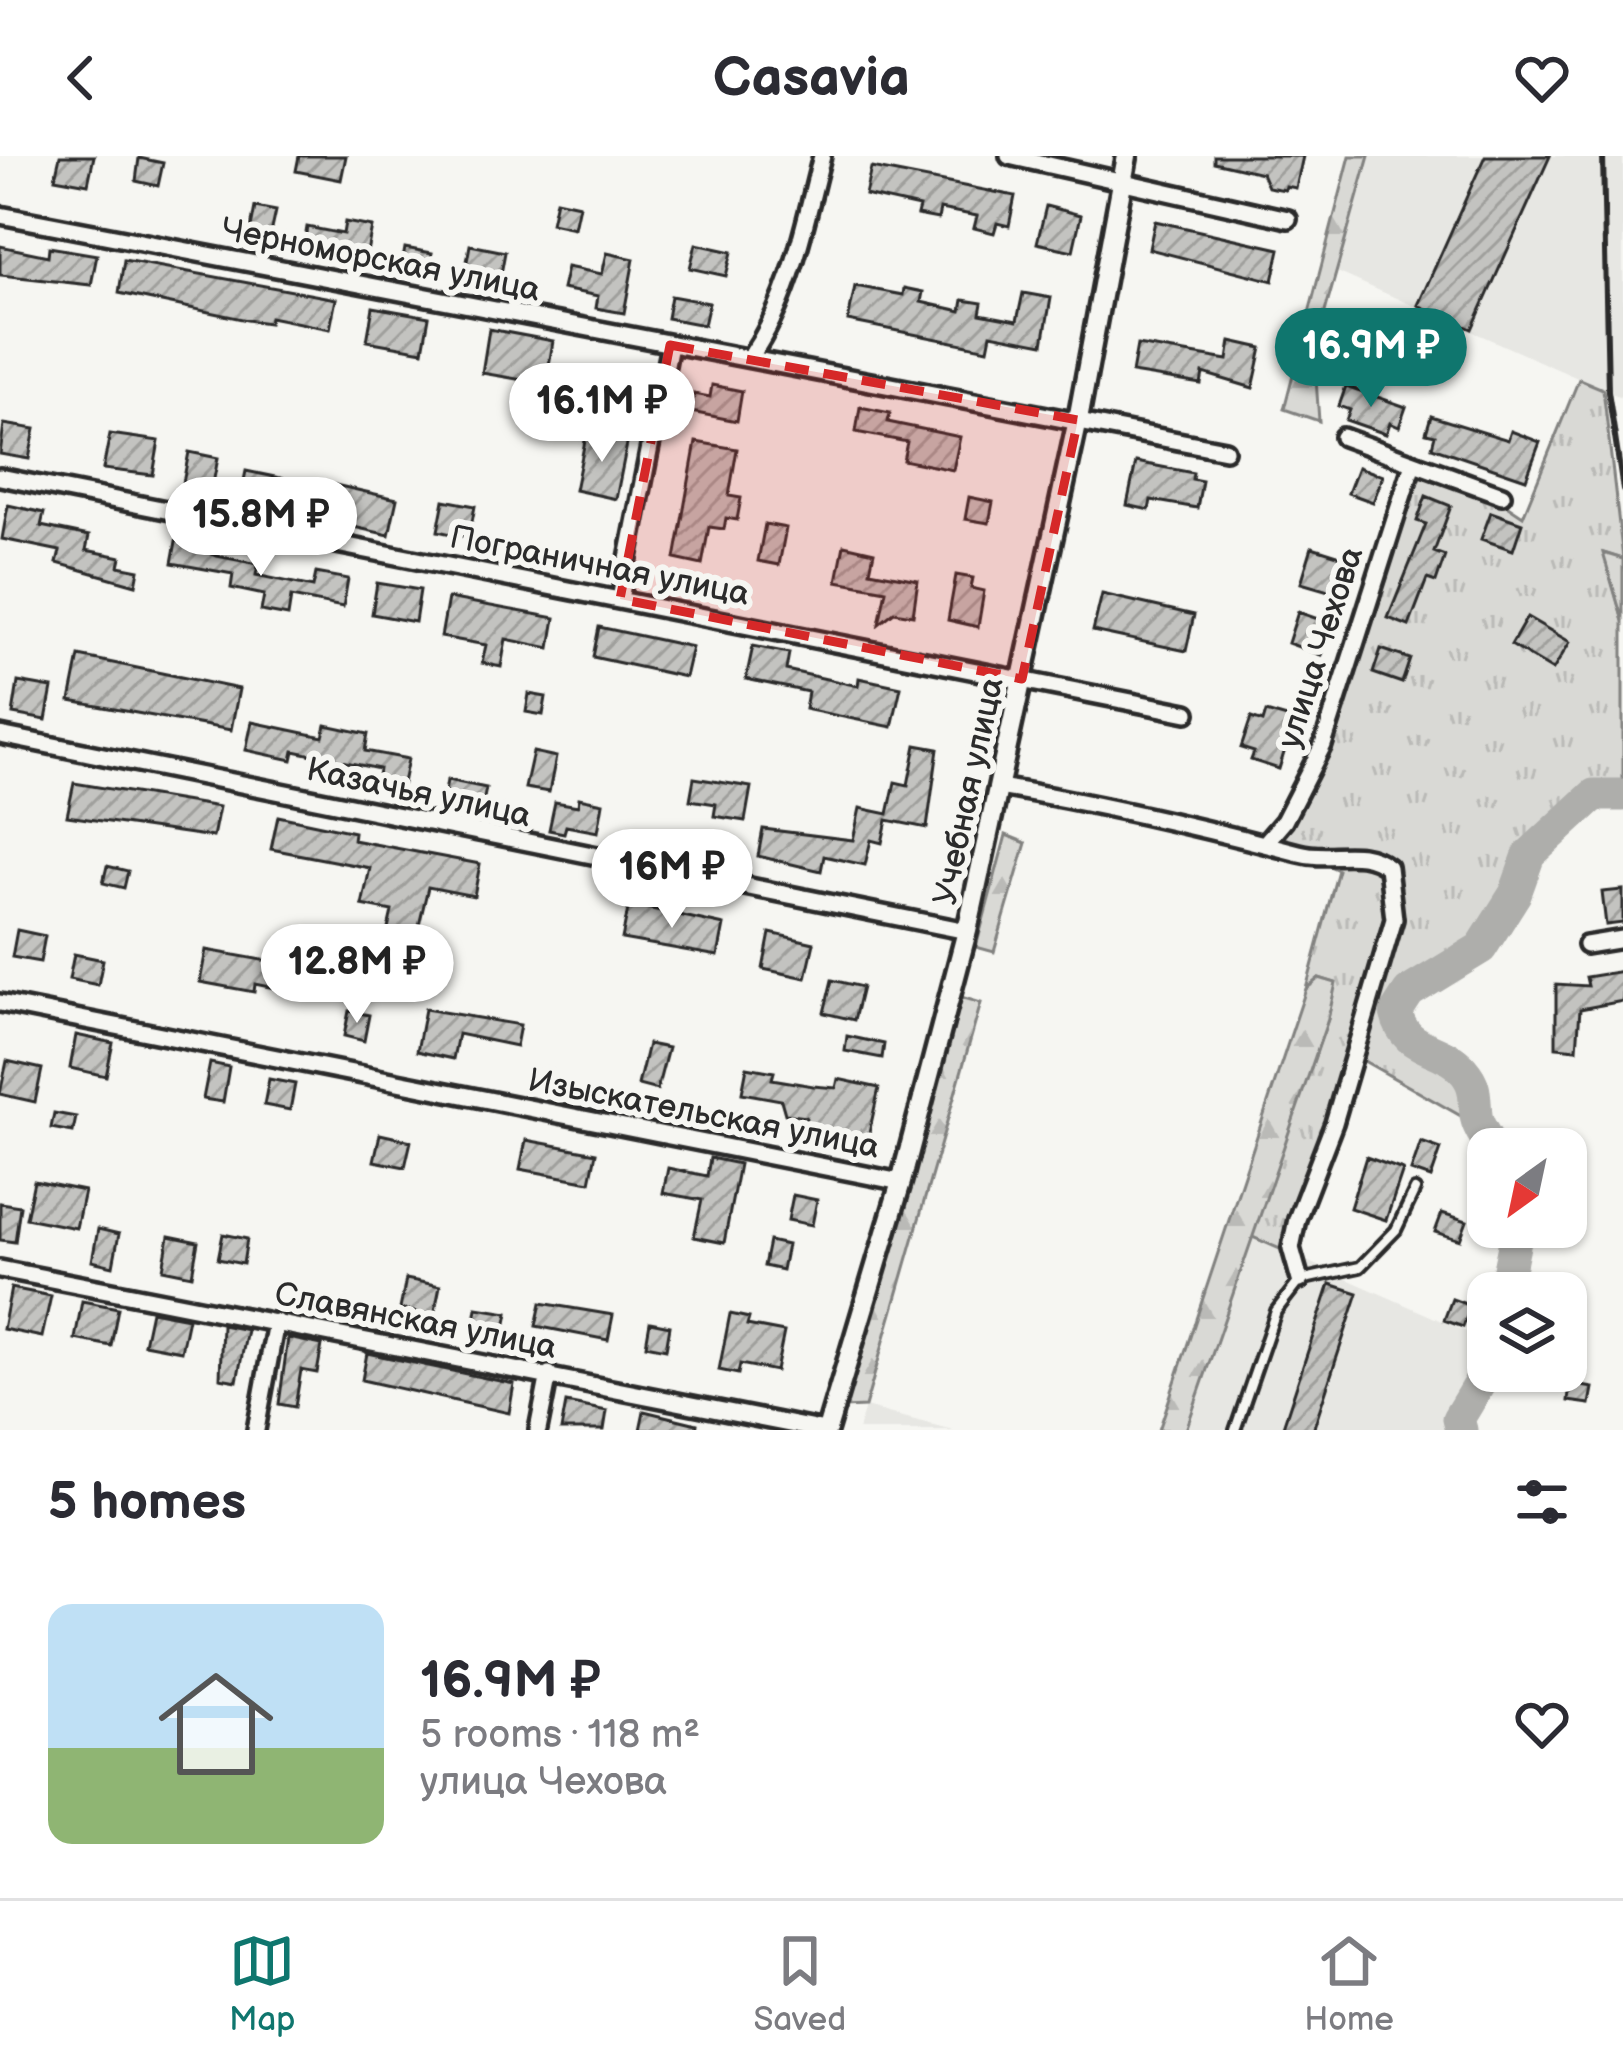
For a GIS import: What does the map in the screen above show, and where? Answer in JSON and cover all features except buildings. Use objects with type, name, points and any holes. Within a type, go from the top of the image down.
[{"type":"street","points":[[751,356],[775,322],[786,292],[822,156]]},
{"type":"street","points":[[1009,156],[1288,219]]},
{"type":"street","name":"Учебная улица","points":[[823,1430],[901,1182],[967,931],[1078,420],[1127,156]]},
{"type":"street","name":"Черноморская улица","points":[[0,215],[1225,450]]},
{"type":"street","points":[[620,599],[670,345]]},
{"type":"street","points":[[1343,436],[1502,495]]},
{"type":"street","name":"улица Чехова","points":[[1266,842],[1285,821],[1323,745],[1413,463]]},
{"type":"street","name":"Пограничная улица","points":[[0,477],[1187,713]]},
{"type":"street","name":"Казачья улица","points":[[0,735],[967,931]]},
{"type":"street","points":[[999,787],[1266,842],[1301,854],[1374,856],[1388,867],[1394,885],[1388,941],[1334,1124],[1297,1219],[1292,1248],[1300,1280]]},
{"type":"street","points":[[1586,945],[1623,939]]},
{"type":"street","name":"Изыскательская улица","points":[[0,1003],[901,1182]]},
{"type":"street","name":"Славянская улица","points":[[0,1269],[823,1430]]},
{"type":"street","points":[[256,1430],[276,1322]]},
{"type":"street","points":[[538,1430],[549,1374]]},
{"type":"lane","points":[[1235,1430],[1276,1310],[1300,1280],[1360,1267],[1396,1230],[1415,1190]]},
{"type":"highlighted area","points":[[670,345],[1078,420],[1022,679],[620,599]]},
{"type":"shaded area","points":[[1369,156],[1623,156],[1623,398],[1337,272]]},
{"type":"shaded area","points":[[1250,1236],[1467,1332],[1467,1389],[1450,1415],[1454,1430],[1186,1430]]},
{"type":"shaded area","points":[[865,1407],[953,1430],[858,1430]]},
{"type":"green space","points":[[1350,156],[1369,156],[1314,351],[1319,421],[1284,409]]},
{"type":"green space","points":[[1579,379],[1603,389],[1623,559],[1604,553],[1623,621],[1623,786],[1593,787],[1524,851],[1510,893],[1475,942],[1406,989],[1391,1010],[1395,1037],[1458,1074],[1465,1085],[1468,1120],[1357,1057],[1399,918],[1393,862],[1366,851],[1278,839],[1306,796],[1326,747],[1418,471],[1496,498],[1523,516]]},
{"type":"green space","points":[[1603,553],[1623,559],[1623,621]]},
{"type":"green space","points":[[1006,835],[1026,843],[994,952],[976,947]]},
{"type":"green space","points":[[1360,859],[1385,873],[1388,919],[1287,1252],[1250,1236],[1328,1019],[1335,983],[1319,978],[1306,989],[1338,870],[1325,864]]},
{"type":"green space","points":[[1319,978],[1336,983],[1328,1019],[1186,1430],[1159,1430],[1306,989]]},
{"type":"green space","points":[[961,997],[981,1003],[865,1407],[845,1408]]},
{"type":"waterway","points":[[1480,1128],[1467,1076],[1453,1061],[1407,1035],[1396,1012],[1409,992],[1481,948],[1515,894],[1529,855],[1594,795],[1623,795]]},
{"type":"waterway","points":[[1508,1272],[1514,1248]]},
{"type":"waterway","points":[[1461,1430],[1458,1419],[1474,1392]]},
{"type":"railway","points":[[1603,156],[1608,391],[1623,490]]}]
